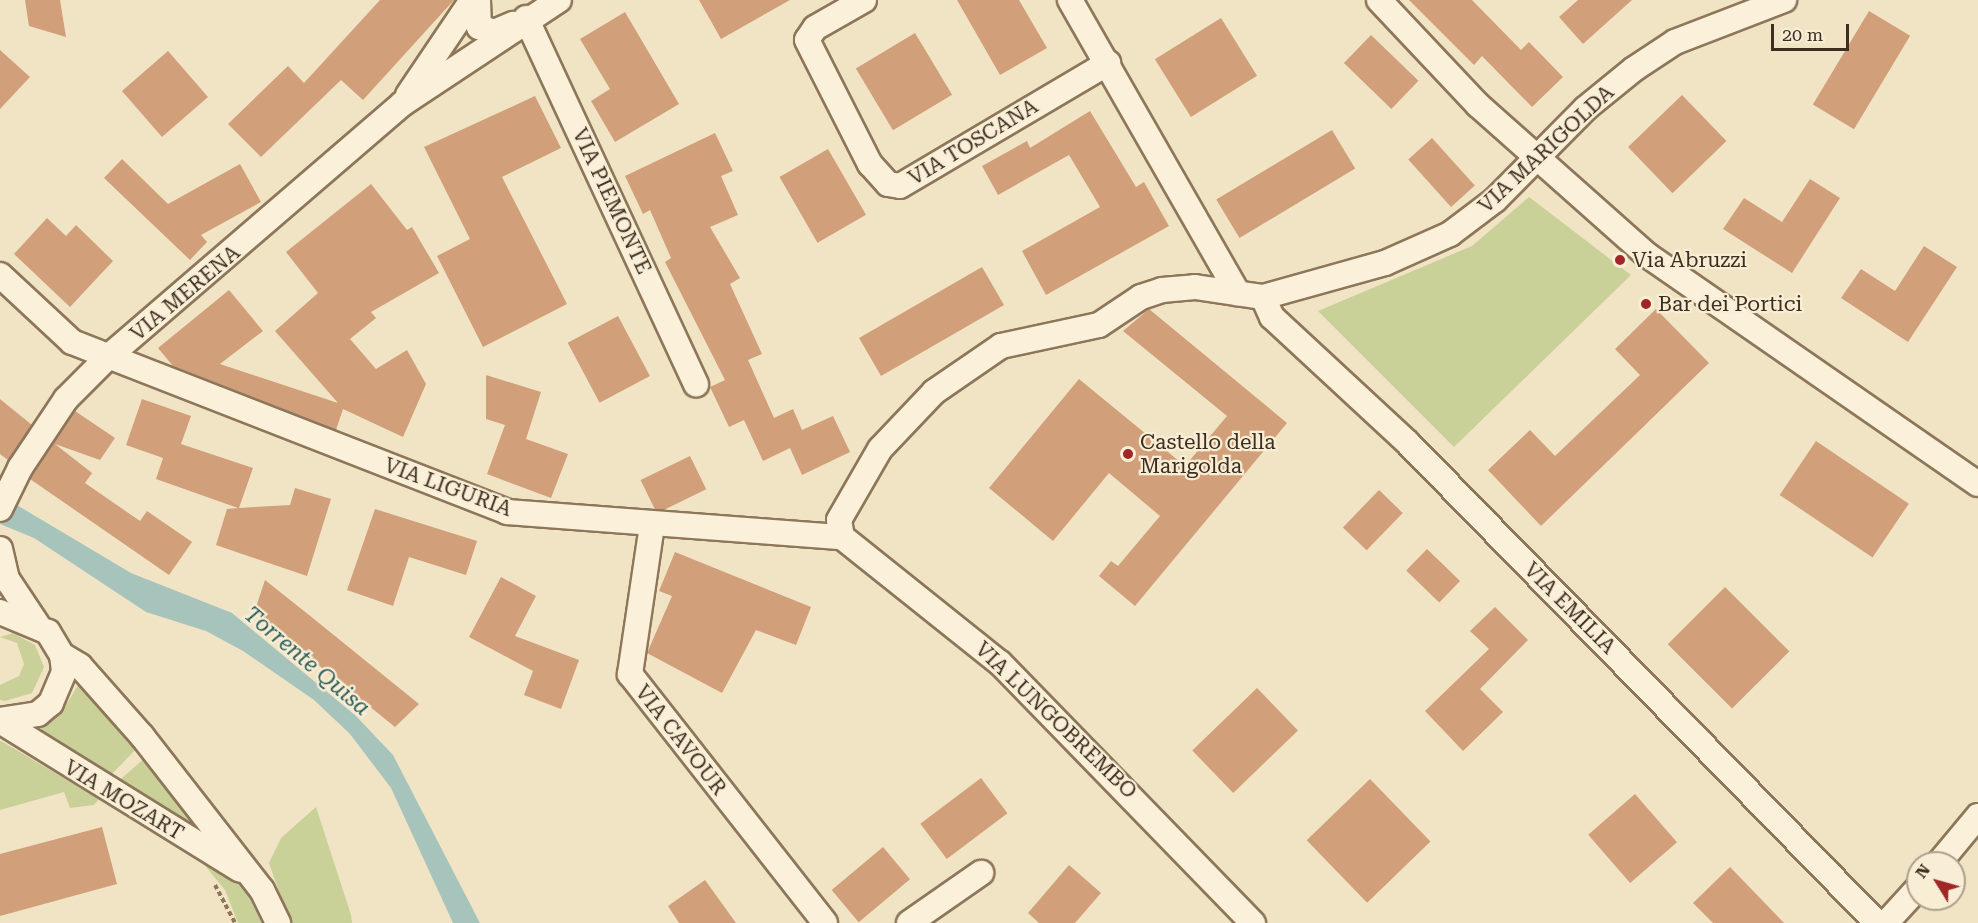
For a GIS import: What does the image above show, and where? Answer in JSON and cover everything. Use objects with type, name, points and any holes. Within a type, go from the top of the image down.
[{"type":"street","name":"VIA MERENA","points":[[402,104],[472,0]]},
{"type":"street","name":"VIA MERENA","points":[[478,0],[479,27],[494,33],[559,0]]},
{"type":"street","name":"VIA TOSCANA","points":[[864,0],[815,28],[807,40],[870,164],[888,184],[900,186],[1108,63]]},
{"type":"street","points":[[1070,0],[1238,293]]},
{"type":"street","points":[[1379,0],[1478,105],[1647,255],[1978,484]]},
{"type":"street","name":"VIA MARIGOLDA","points":[[842,537],[839,520],[879,449],[964,368],[1000,346],[1099,325],[1141,297],[1162,290],[1238,293],[1263,297],[1385,263],[1450,234],[1539,159],[1586,108],[1634,69],[1675,42],[1784,0]]},
{"type":"street","name":"VIA MERENA","points":[[0,509],[66,399],[108,357],[402,104],[526,18]]},
{"type":"street","name":"VIA PIEMONTE","points":[[526,18],[696,385]]},
{"type":"street","name":"VIA LIGURIA","points":[[0,275],[72,342],[507,512],[652,525],[842,537]]},
{"type":"street","name":"VIA EMILIA","points":[[1263,297],[1272,317],[1408,443],[1877,923]]},
{"type":"street","name":"VIA CAVOUR","points":[[652,525],[630,674],[825,923]]},
{"type":"street","name":"VIA LUNGOBREMBO","points":[[842,537],[1000,663],[1253,923]]},
{"type":"street","name":"VIA MOZART","points":[[0,549],[7,579],[37,624],[62,655],[80,666],[142,736],[250,876],[278,923]]},
{"type":"street","points":[[0,612],[37,624]]},
{"type":"street","points":[[0,721],[22,720],[51,703],[64,672],[62,655]]},
{"type":"street","name":"VIA MOZART","points":[[0,721],[250,876]]},
{"type":"street","points":[[1949,851],[1978,816]]},
{"type":"street","points":[[909,923],[981,873]]},
{"type":"street","points":[[1886,923],[1906,901]]},
{"type":"green space","points":[[1529,197],[1631,275],[1454,447],[1318,311],[1472,246]]},
{"type":"green space","points":[[13,633],[35,645],[44,667],[32,693],[5,701],[0,700],[0,685],[19,676],[24,664],[17,643],[0,637]]},
{"type":"green space","points":[[80,682],[138,747],[109,777],[36,732],[60,715]]},
{"type":"green space","points":[[0,741],[99,799],[94,805],[70,808],[64,792],[0,810]]},
{"type":"green space","points":[[146,757],[225,848],[115,784]]},
{"type":"green space","points":[[316,807],[352,923],[290,923],[269,863],[281,838]]},
{"type":"green space","points":[[192,850],[244,887],[262,923],[238,923],[225,890]]},
{"type":"water","points":[[0,495],[131,573],[232,613],[356,716],[393,755],[480,923],[453,923],[391,788],[350,734],[314,700],[243,651],[206,631],[146,612],[34,538],[0,524]]},
{"type":"building","points":[[25,0],[60,0],[66,37],[29,26]]},
{"type":"building","points":[[380,0],[454,0],[363,100],[341,80],[261,157],[228,124],[288,66],[304,83]]},
{"type":"building","points":[[699,0],[790,0],[721,39]]},
{"type":"building","points":[[957,0],[1019,0],[1047,48],[1000,75]]},
{"type":"building","points":[[1409,0],[1472,0],[1521,50],[1529,42],[1563,77],[1532,107],[1482,56],[1474,65]]},
{"type":"building","points":[[1578,0],[1632,0],[1583,44],[1559,17]]},
{"type":"building","points":[[1869,11],[1910,36],[1854,129],[1813,104]]},
{"type":"building","points":[[625,12],[679,104],[615,142],[591,101],[610,89],[580,39]]},
{"type":"building","points":[[1221,18],[1257,76],[1191,117],[1155,59]]},
{"type":"building","points":[[915,33],[952,95],[893,130],[856,69]]},
{"type":"building","points":[[1371,35],[1418,81],[1391,109],[1344,63]]},
{"type":"building","points":[[0,50],[30,77],[0,109]]},
{"type":"building","points":[[168,51],[208,97],[162,137],[122,91]]},
{"type":"building","points":[[1682,95],[1726,141],[1673,193],[1628,147]]},
{"type":"building","points":[[535,96],[561,148],[502,177],[567,304],[483,347],[437,256],[470,239],[424,147]]},
{"type":"building","points":[[1090,111],[1136,187],[1144,182],[1169,226],[1046,295],[1022,251],[1100,207],[1069,155],[998,195],[982,166],[1027,141],[1030,148]]},
{"type":"building","points":[[1332,130],[1355,169],[1239,238],[1216,200]]},
{"type":"building","points":[[715,133],[733,171],[721,176],[738,215],[710,227],[740,278],[730,284],[762,354],[748,360],[774,418],[793,409],[802,430],[833,416],[850,452],[802,475],[790,448],[763,461],[744,420],[729,427],[710,387],[725,380],[665,262],[671,258],[650,210],[643,214],[625,176]]},
{"type":"building","points":[[1432,138],[1475,186],[1451,207],[1408,159]]},
{"type":"building","points":[[828,149],[866,215],[818,243],[780,177]]},
{"type":"building","points":[[122,159],[168,204],[240,164],[261,202],[201,235],[207,242],[190,260],[104,178]]},
{"type":"building","points":[[1810,179],[1840,198],[1792,273],[1723,229],[1744,198],[1782,222]]},
{"type":"building","points":[[371,184],[407,230],[412,227],[439,273],[371,312],[376,318],[350,339],[376,369],[407,350],[426,384],[403,437],[343,409],[336,430],[173,366],[158,348],[229,290],[263,331],[220,364],[338,403],[275,331],[318,293],[286,252]]},
{"type":"building","points":[[47,218],[66,236],[76,225],[113,261],[70,307],[14,254]]},
{"type":"building","points":[[1924,246],[1957,267],[1908,342],[1841,298],[1861,269],[1895,291]]},
{"type":"building","points":[[982,267],[1004,305],[881,376],[859,338]]},
{"type":"building","name":"Castello della Marigolda","points":[[1149,309],[1287,423],[1135,606],[1099,576],[1111,561],[1118,566],[1160,516],[1109,473],[1053,541],[989,488],[1079,379],[1185,466],[1227,416],[1123,331]]},
{"type":"building","points":[[1656,309],[1709,363],[1541,526],[1488,470],[1530,430],[1555,456],[1640,375],[1615,349]]},
{"type":"building","points":[[618,316],[650,376],[600,403],[568,343]]},
{"type":"building","points":[[486,375],[541,392],[526,439],[568,454],[551,498],[487,474],[505,425],[486,419]]},
{"type":"building","points":[[0,399],[32,425],[8,460],[0,454]]},
{"type":"building","points":[[142,399],[191,416],[181,444],[253,468],[239,508],[290,505],[295,488],[331,499],[307,576],[216,545],[227,509],[238,508],[156,479],[163,458],[126,445]]},
{"type":"building","points":[[75,411],[115,438],[100,460],[55,444],[92,473],[85,483],[140,521],[147,511],[192,542],[169,575],[30,479]]},
{"type":"building","points":[[1816,441],[1909,504],[1873,558],[1780,495]]},
{"type":"building","points":[[690,456],[706,489],[657,513],[641,480]]},
{"type":"building","points":[[1379,490],[1403,513],[1367,550],[1343,527]]},
{"type":"building","points":[[375,509],[477,541],[466,575],[409,557],[393,606],[347,590]]},
{"type":"building","points":[[1427,549],[1460,581],[1439,603],[1406,571]]},
{"type":"building","points":[[675,552],[811,607],[796,645],[756,630],[722,693],[647,653],[672,596],[659,591]]},
{"type":"building","points":[[501,577],[536,596],[515,636],[579,660],[561,709],[524,695],[533,671],[469,637]]},
{"type":"building","points":[[265,580],[419,704],[395,727],[254,613]]},
{"type":"building","points":[[1725,587],[1789,651],[1732,709],[1668,644]]},
{"type":"building","points":[[1495,607],[1528,640],[1480,689],[1503,712],[1463,751],[1425,711],[1489,649],[1470,631]]},
{"type":"building","points":[[1257,688],[1298,730],[1233,793],[1192,751]]},
{"type":"building","points":[[981,778],[1007,813],[947,859],[920,824]]},
{"type":"building","points":[[1370,779],[1430,842],[1367,903],[1307,840]]},
{"type":"building","points":[[1635,794],[1677,842],[1630,883],[1588,835]]},
{"type":"building","points":[[102,827],[117,884],[0,916],[0,854]]},
{"type":"building","points":[[883,847],[910,879],[859,922],[832,890]]},
{"type":"building","points":[[1069,865],[1101,893],[1075,923],[1039,923],[1028,913]]},
{"type":"building","points":[[1730,867],[1784,923],[1713,923],[1693,903]]},
{"type":"building","points":[[705,880],[736,923],[679,923],[668,906]]},
{"type":"place","name":"Via Abruzzi","points":[[1620,260]]},
{"type":"place","name":"Bar dei Portici","points":[[1646,304]]},
{"type":"place","name":"Castello della Marigolda","points":[[1128,454]]},
{"type":"water label","name":"Torrente Quisa","points":[[307,661]]}]
